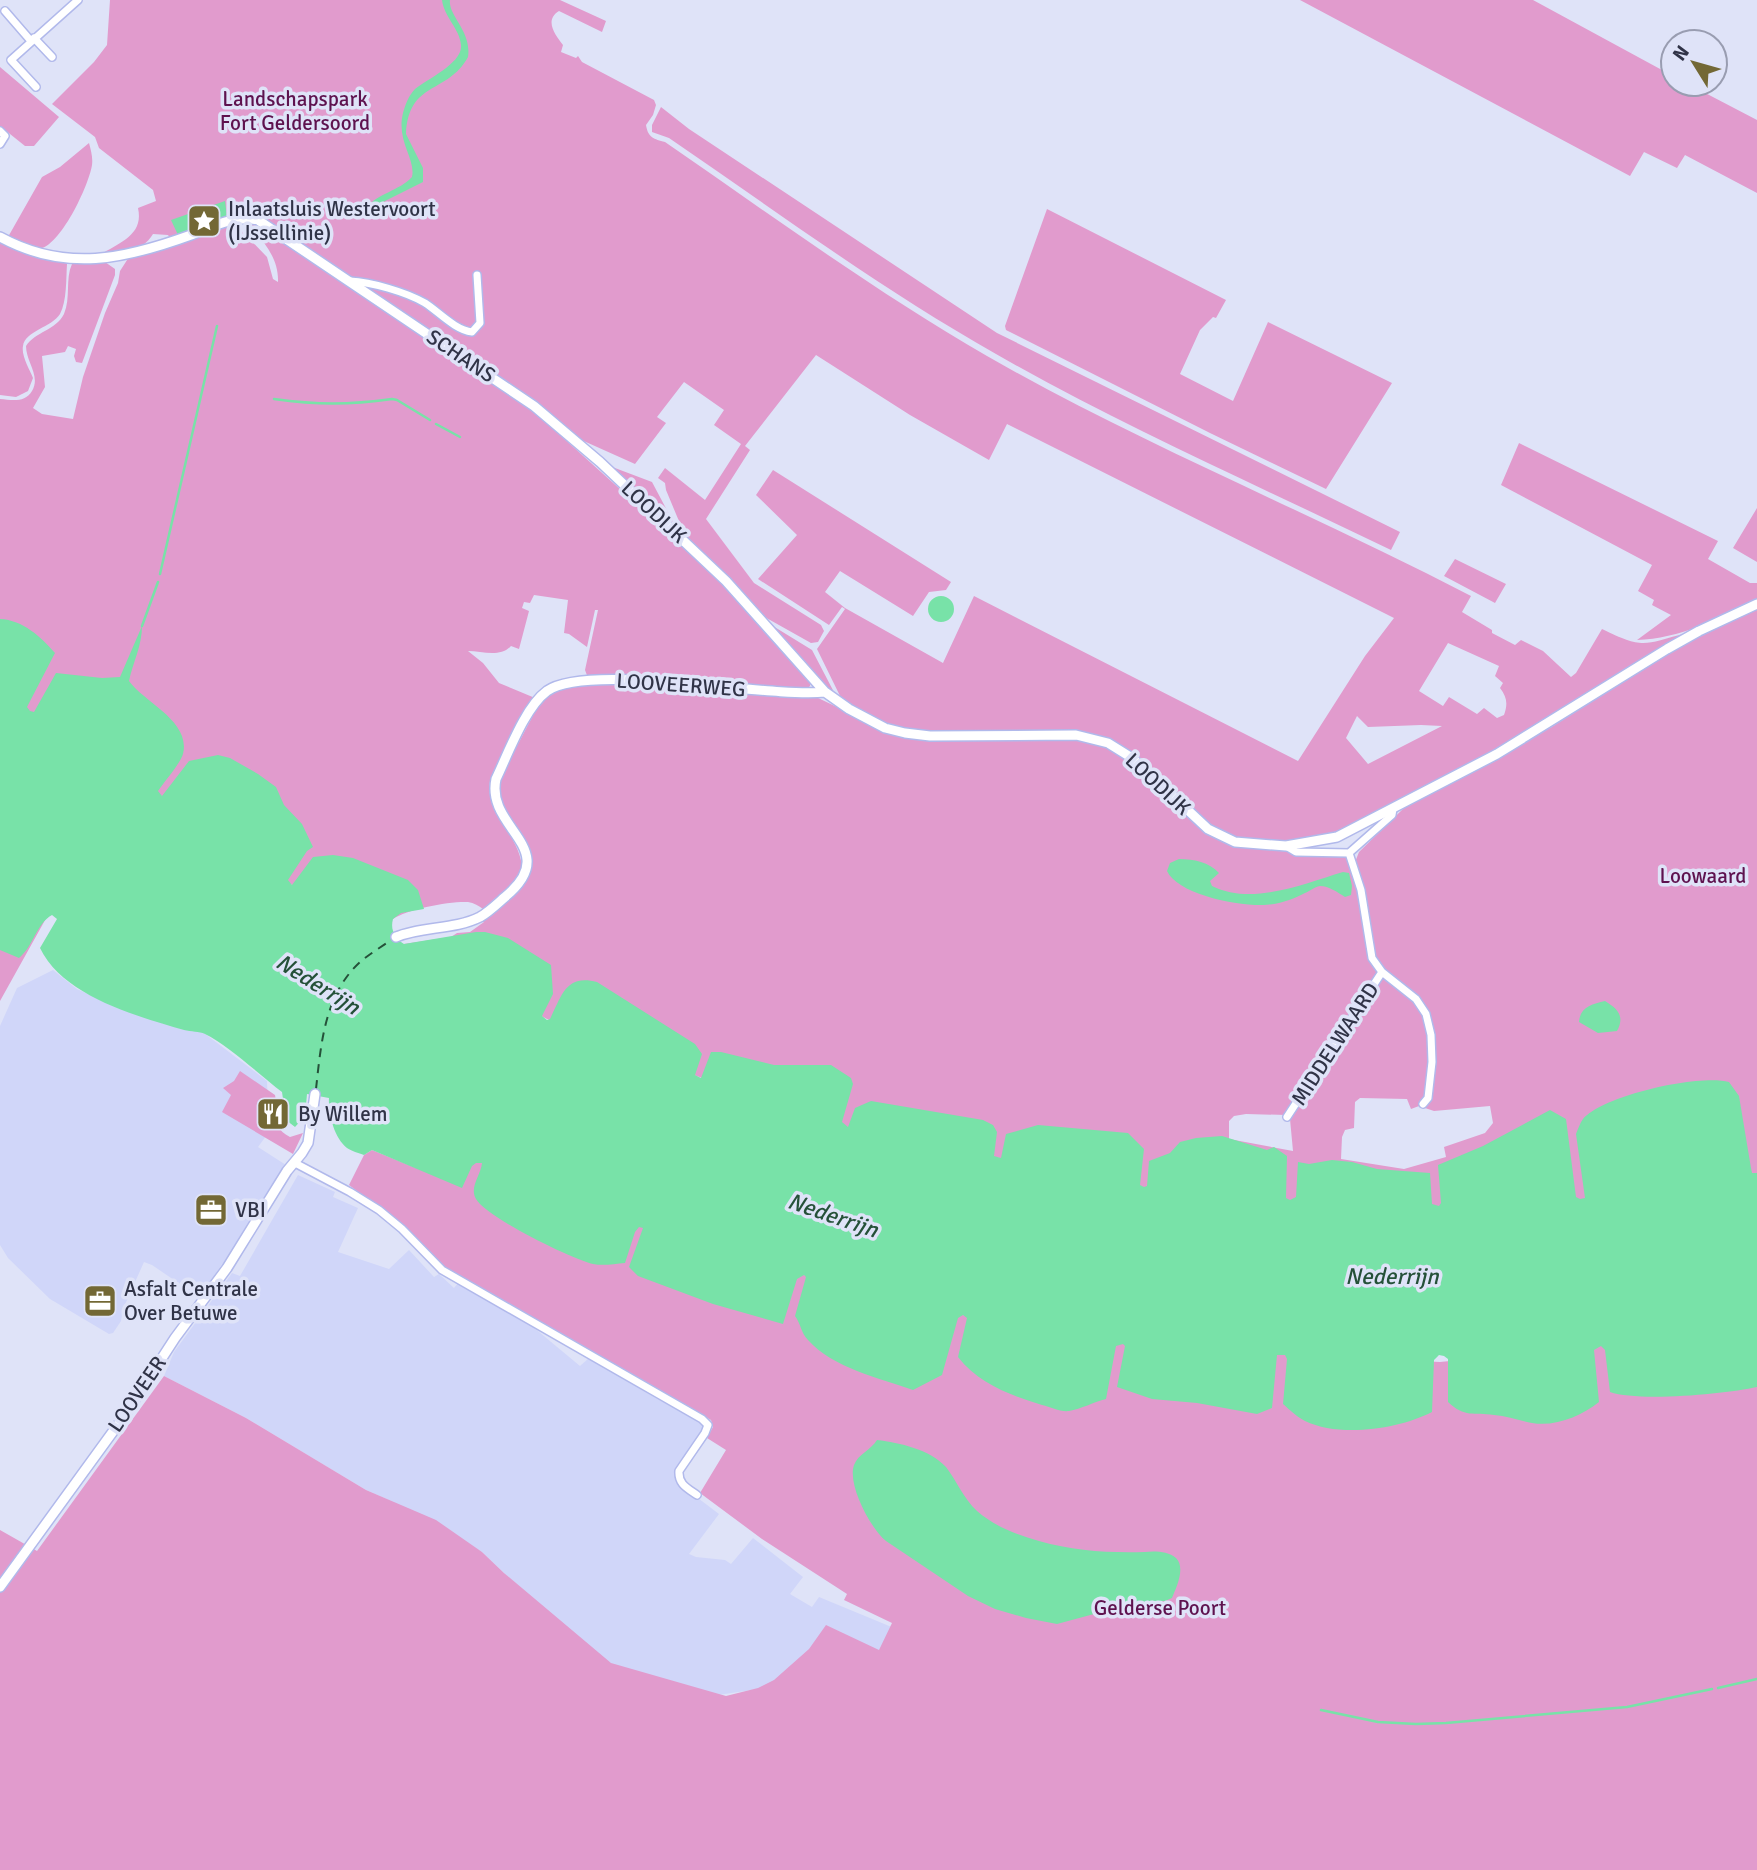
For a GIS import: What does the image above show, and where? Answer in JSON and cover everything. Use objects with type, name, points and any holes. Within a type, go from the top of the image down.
[{"type":"street","points":[[36,87],[11,60],[78,0]]},
{"type":"street","points":[[5,11],[52,57]]},
{"type":"street","points":[[0,131],[5,136],[0,144]]},
{"type":"street","name":"SCHANS","points":[[0,237],[27,249],[75,259],[100,260],[180,239],[228,221],[246,218],[258,220],[534,406],[570,436]]},
{"type":"street","name":"SCHANS","points":[[350,281],[366,282],[422,302],[463,330],[472,332],[480,323],[477,275]]},
{"type":"street","name":"LOODIJK","points":[[570,436],[726,581],[825,692],[868,720],[885,728],[930,736],[1076,735],[1108,743],[1132,758],[1199,822],[1218,835],[1242,843],[1286,846],[1337,837],[1529,736],[1699,631],[1757,604]]},
{"type":"street","name":"LOOVEERWEG","points":[[396,937],[406,932],[456,925],[481,916],[516,888],[526,875],[528,863],[525,851],[496,802],[494,790],[496,779],[540,697],[556,687],[582,681],[625,679],[736,689],[825,692]]},
{"type":"street","points":[[1286,846],[1296,852],[1349,853],[1392,815],[1394,809]]},
{"type":"street","name":"MIDDELWAARD","points":[[1349,853],[1361,890],[1372,958],[1382,972],[1416,999],[1426,1014],[1432,1035],[1432,1062],[1427,1098],[1423,1104]]},
{"type":"street","name":"MIDDELWAARD","points":[[1287,1117],[1382,972]]},
{"type":"street","name":"LOOVEER","points":[[0,1587],[161,1366],[308,1143],[315,1094]]},
{"type":"street","points":[[295,1163],[379,1210],[402,1229],[442,1270],[702,1419],[708,1425],[705,1433],[679,1471],[678,1478],[697,1495]]},
{"type":"shaded area","points":[[53,970],[77,989],[101,1000],[181,1029],[204,1033],[267,1081],[269,1132],[258,1147],[286,1165],[253,1220],[199,1297],[144,1262],[123,1309],[121,1321],[113,1333],[109,1334],[50,1299],[8,1258],[0,1245],[0,1026],[17,988]]},
{"type":"shaded area","points":[[298,1175],[335,1192],[333,1197],[358,1208],[338,1252],[389,1269],[409,1250],[434,1277],[439,1274],[454,1288],[459,1282],[521,1317],[580,1366],[589,1358],[700,1421],[705,1426],[704,1431],[678,1468],[682,1486],[719,1514],[689,1554],[725,1560],[731,1564],[753,1538],[803,1577],[790,1594],[812,1607],[819,1597],[894,1628],[883,1654],[785,1685],[718,1695],[614,1668],[482,1552],[366,1490],[246,1418],[164,1376],[174,1352],[232,1273],[240,1276]]},
{"type":"green space","name":"Landschapspark Fort Geldersoord","points":[[110,0],[560,0],[606,21],[602,32],[559,11],[552,23],[554,32],[563,45],[561,52],[576,58],[578,56],[582,62],[654,100],[656,105],[653,115],[646,125],[652,137],[665,142],[864,279],[987,356],[1166,449],[1471,596],[1462,612],[1515,645],[1521,640],[1543,651],[1571,677],[1602,629],[1626,640],[1643,643],[1686,633],[1535,729],[1337,835],[1276,844],[1235,838],[1211,829],[1102,737],[1083,732],[913,731],[886,724],[842,700],[817,649],[845,609],[842,607],[829,625],[758,579],[797,535],[756,495],[773,470],[951,582],[946,590],[929,592],[913,616],[840,571],[825,592],[845,608],[943,663],[974,596],[1298,761],[1365,656],[1394,618],[1007,424],[989,460],[910,415],[816,355],[745,446],[750,450],[706,519],[754,583],[821,625],[824,631],[818,642],[811,643],[761,615],[686,538],[665,483],[658,478],[665,468],[705,500],[741,444],[714,425],[724,410],[684,382],[657,417],[666,423],[635,464],[577,438],[528,400],[272,224],[255,217],[229,216],[170,238],[168,235],[153,234],[137,248],[100,255],[134,231],[139,217],[138,208],[156,201],[153,190],[99,148],[95,137],[52,104],[107,45]],"holes":[[[1448,643],[1499,666],[1495,676],[1503,683],[1500,688],[1506,701],[1504,715],[1497,718],[1484,708],[1477,714],[1449,697],[1443,706],[1419,691]],[[1357,716],[1368,727],[1442,726],[1368,764],[1346,738]]]},
{"type":"green space","points":[[1300,0],[1533,0],[1659,68],[1659,98],[1715,98],[1757,120],[1757,193],[1685,155],[1677,168],[1644,152],[1630,176]]},
{"type":"green space","points":[[0,67],[59,117],[34,146],[25,146],[0,126]]},
{"type":"green space","points":[[661,107],[689,129],[997,333],[1400,532],[1391,550],[1044,381],[912,304],[669,138],[652,132],[652,125]]},
{"type":"green space","points":[[89,143],[92,160],[90,174],[72,214],[55,238],[47,246],[34,249],[8,237],[42,177],[60,167]]},
{"type":"green space","points":[[1047,209],[1226,300],[1216,318],[1213,317],[1200,330],[1180,374],[1233,401],[1268,322],[1392,383],[1326,489],[1006,330],[1005,326]]},
{"type":"green space","points":[[247,222],[274,236],[550,426],[713,573],[811,681],[810,686],[807,689],[588,678],[585,670],[598,610],[595,610],[587,647],[564,633],[568,600],[534,595],[530,603],[524,602],[522,608],[529,611],[519,649],[511,646],[496,653],[468,651],[483,663],[499,683],[535,698],[490,781],[493,804],[517,849],[522,875],[483,909],[468,902],[451,903],[418,909],[393,919],[292,885],[163,797],[0,696],[0,399],[22,399],[32,391],[35,380],[26,346],[56,324],[64,314],[72,264],[105,262],[115,269],[82,363],[76,362],[76,349],[68,346],[65,352],[42,356],[45,387],[33,408],[42,414],[73,419],[83,377],[105,313],[118,283],[120,271],[129,257],[235,224],[267,257],[273,279],[278,282],[273,257]]},
{"type":"green space","points":[[0,240],[67,264],[65,296],[60,314],[28,336],[23,346],[23,354],[33,378],[28,391],[16,397],[0,395]]},
{"type":"green space","points":[[1519,443],[1718,541],[1708,559],[1750,583],[1757,583],[1757,600],[1684,632],[1637,640],[1671,615],[1652,605],[1654,600],[1638,591],[1652,565],[1501,485]]},
{"type":"green space","points":[[607,465],[652,482],[678,531]]},
{"type":"green space","points":[[1757,508],[1757,562],[1733,548]]},
{"type":"green space","points":[[1455,559],[1506,584],[1495,603],[1444,576]]},
{"type":"green space","name":"Loowaard","points":[[1757,607],[1757,1174],[1580,1200],[1439,1207],[1288,1201],[1143,1187],[847,1127],[702,1078],[547,1019],[404,944],[470,932],[484,922],[478,921],[523,886],[528,878],[530,859],[500,804],[497,784],[540,702],[569,687],[622,682],[816,697],[885,730],[1083,739],[1101,743],[1119,752],[1213,835],[1298,853],[1342,856],[1355,862],[1359,852],[1405,807],[1550,728],[1686,642]],"holes":[[[1360,1098],[1407,1099],[1411,1109],[1419,1106],[1434,1111],[1490,1106],[1493,1123],[1485,1133],[1444,1147],[1446,1157],[1404,1169],[1341,1159],[1342,1137],[1345,1130],[1354,1128],[1355,1102]],[[1287,1115],[1290,1119],[1293,1151],[1229,1139],[1229,1121],[1234,1116]]]},
{"type":"green space","points":[[768,623],[812,650],[836,696],[833,696]]},
{"type":"green space","points":[[0,884],[49,913],[0,1001]]},
{"type":"green space","points":[[240,1071],[275,1095],[277,1124],[283,1133],[290,1137],[303,1133],[293,1154],[222,1112],[231,1095],[223,1088],[234,1081]]},
{"type":"green space","name":"Gelderse Poort","points":[[429,1140],[804,1275],[963,1315],[1123,1343],[1286,1355],[1440,1362],[1757,1330],[1757,1870],[0,1870],[0,1530],[37,1551],[164,1376],[246,1418],[366,1490],[436,1520],[482,1552],[611,1663],[726,1696],[758,1688],[774,1680],[809,1649],[826,1625],[879,1650],[892,1623],[844,1600],[847,1594],[762,1539],[700,1493],[726,1450],[707,1438],[713,1427],[711,1420],[454,1274],[395,1220],[349,1185],[364,1155],[372,1150],[416,1168]]},
{"type":"water","points":[[442,0],[450,0],[450,6],[467,39],[468,57],[450,77],[421,96],[409,117],[406,134],[423,168],[423,182],[367,210],[376,199],[412,177],[402,132],[406,103],[415,89],[443,70],[460,52],[460,39]]},
{"type":"water","points":[[225,201],[227,217],[178,235],[171,220]]},
{"type":"water","points":[[941,596],[950,600],[954,609],[950,618],[941,622],[932,618],[928,609],[932,600]]},
{"type":"water","name":"Nederrijn","points":[[0,619],[24,626],[38,635],[55,653],[27,707],[34,712],[56,673],[102,678],[120,677],[142,626],[129,681],[174,722],[184,742],[181,758],[158,791],[162,796],[189,761],[218,755],[230,758],[258,774],[276,787],[284,805],[302,824],[313,847],[307,851],[288,880],[292,885],[313,857],[333,855],[353,858],[408,880],[418,890],[424,909],[401,913],[393,919],[394,933],[404,944],[476,932],[508,938],[551,965],[553,994],[542,1016],[547,1020],[566,988],[578,981],[597,982],[695,1044],[702,1054],[695,1075],[701,1078],[711,1052],[774,1065],[831,1065],[851,1078],[853,1084],[842,1122],[848,1127],[855,1108],[871,1101],[983,1120],[993,1125],[997,1132],[994,1156],[1001,1158],[1006,1134],[1038,1125],[1128,1133],[1144,1149],[1140,1185],[1144,1187],[1147,1186],[1149,1161],[1170,1153],[1180,1142],[1222,1136],[1267,1150],[1274,1147],[1287,1156],[1286,1198],[1290,1200],[1296,1197],[1298,1162],[1309,1164],[1332,1160],[1377,1169],[1430,1173],[1432,1204],[1439,1206],[1438,1165],[1483,1146],[1550,1110],[1566,1119],[1576,1197],[1580,1199],[1585,1198],[1576,1134],[1583,1119],[1594,1110],[1653,1088],[1696,1081],[1729,1082],[1739,1096],[1752,1173],[1757,1173],[1757,1387],[1661,1397],[1610,1392],[1605,1350],[1601,1346],[1594,1350],[1599,1402],[1568,1419],[1541,1424],[1464,1412],[1454,1407],[1448,1402],[1448,1359],[1439,1355],[1434,1360],[1432,1412],[1387,1427],[1335,1429],[1305,1421],[1283,1404],[1287,1359],[1285,1355],[1277,1355],[1272,1408],[1257,1414],[1197,1403],[1152,1399],[1117,1387],[1125,1346],[1123,1344],[1116,1346],[1106,1399],[1074,1410],[1062,1411],[1007,1393],[966,1366],[958,1357],[967,1318],[963,1315],[958,1318],[942,1375],[913,1390],[843,1365],[818,1350],[808,1340],[795,1316],[806,1277],[804,1275],[797,1279],[783,1324],[713,1304],[638,1276],[629,1267],[643,1228],[639,1227],[635,1232],[625,1263],[597,1265],[582,1261],[530,1236],[483,1207],[474,1194],[482,1163],[472,1166],[462,1188],[372,1150],[364,1155],[353,1151],[342,1144],[335,1132],[329,1098],[307,1094],[305,1116],[295,1127],[286,1120],[282,1092],[214,1039],[203,1033],[184,1030],[123,1011],[83,991],[51,965],[40,948],[57,919],[52,915],[42,924],[19,958],[0,950]]},
{"type":"water","points":[[1179,859],[1211,866],[1219,873],[1210,881],[1212,886],[1227,892],[1260,894],[1278,891],[1343,872],[1349,873],[1351,895],[1345,897],[1330,888],[1320,886],[1274,904],[1248,904],[1215,899],[1199,894],[1174,880],[1167,871],[1170,863]]},
{"type":"water","points":[[1605,1001],[1619,1013],[1617,1031],[1598,1033],[1579,1022],[1584,1010]]},
{"type":"water","points":[[877,1440],[914,1448],[939,1461],[977,1511],[998,1526],[1014,1533],[1078,1549],[1157,1552],[1173,1556],[1179,1562],[1180,1572],[1172,1598],[1131,1604],[1057,1624],[995,1609],[968,1596],[886,1541],[867,1517],[854,1484],[854,1465]]},
{"type":"waterway","points":[[160,574],[217,326]]},
{"type":"waterway","points":[[274,399],[333,404],[392,399],[430,420]]},
{"type":"waterway","points":[[436,424],[460,437]]},
{"type":"waterway","points":[[142,626],[158,582]]},
{"type":"waterway","points":[[1718,1688],[1757,1679]]},
{"type":"waterway","points":[[1321,1710],[1378,1722],[1446,1723],[1627,1707],[1712,1689]]},
{"type":"ferry route","points":[[316,1089],[326,1022],[338,990],[359,963],[394,938]]},
{"type":"place","name":"Inlaatsluis Westervoort (IJssellinie)","points":[[204,221]]},
{"type":"place","name":"By Willem","points":[[273,1114]]},
{"type":"place","name":"VBI","points":[[211,1210]]},
{"type":"place","name":"Asfalt Centrale Over Betuwe","points":[[100,1301]]}]
